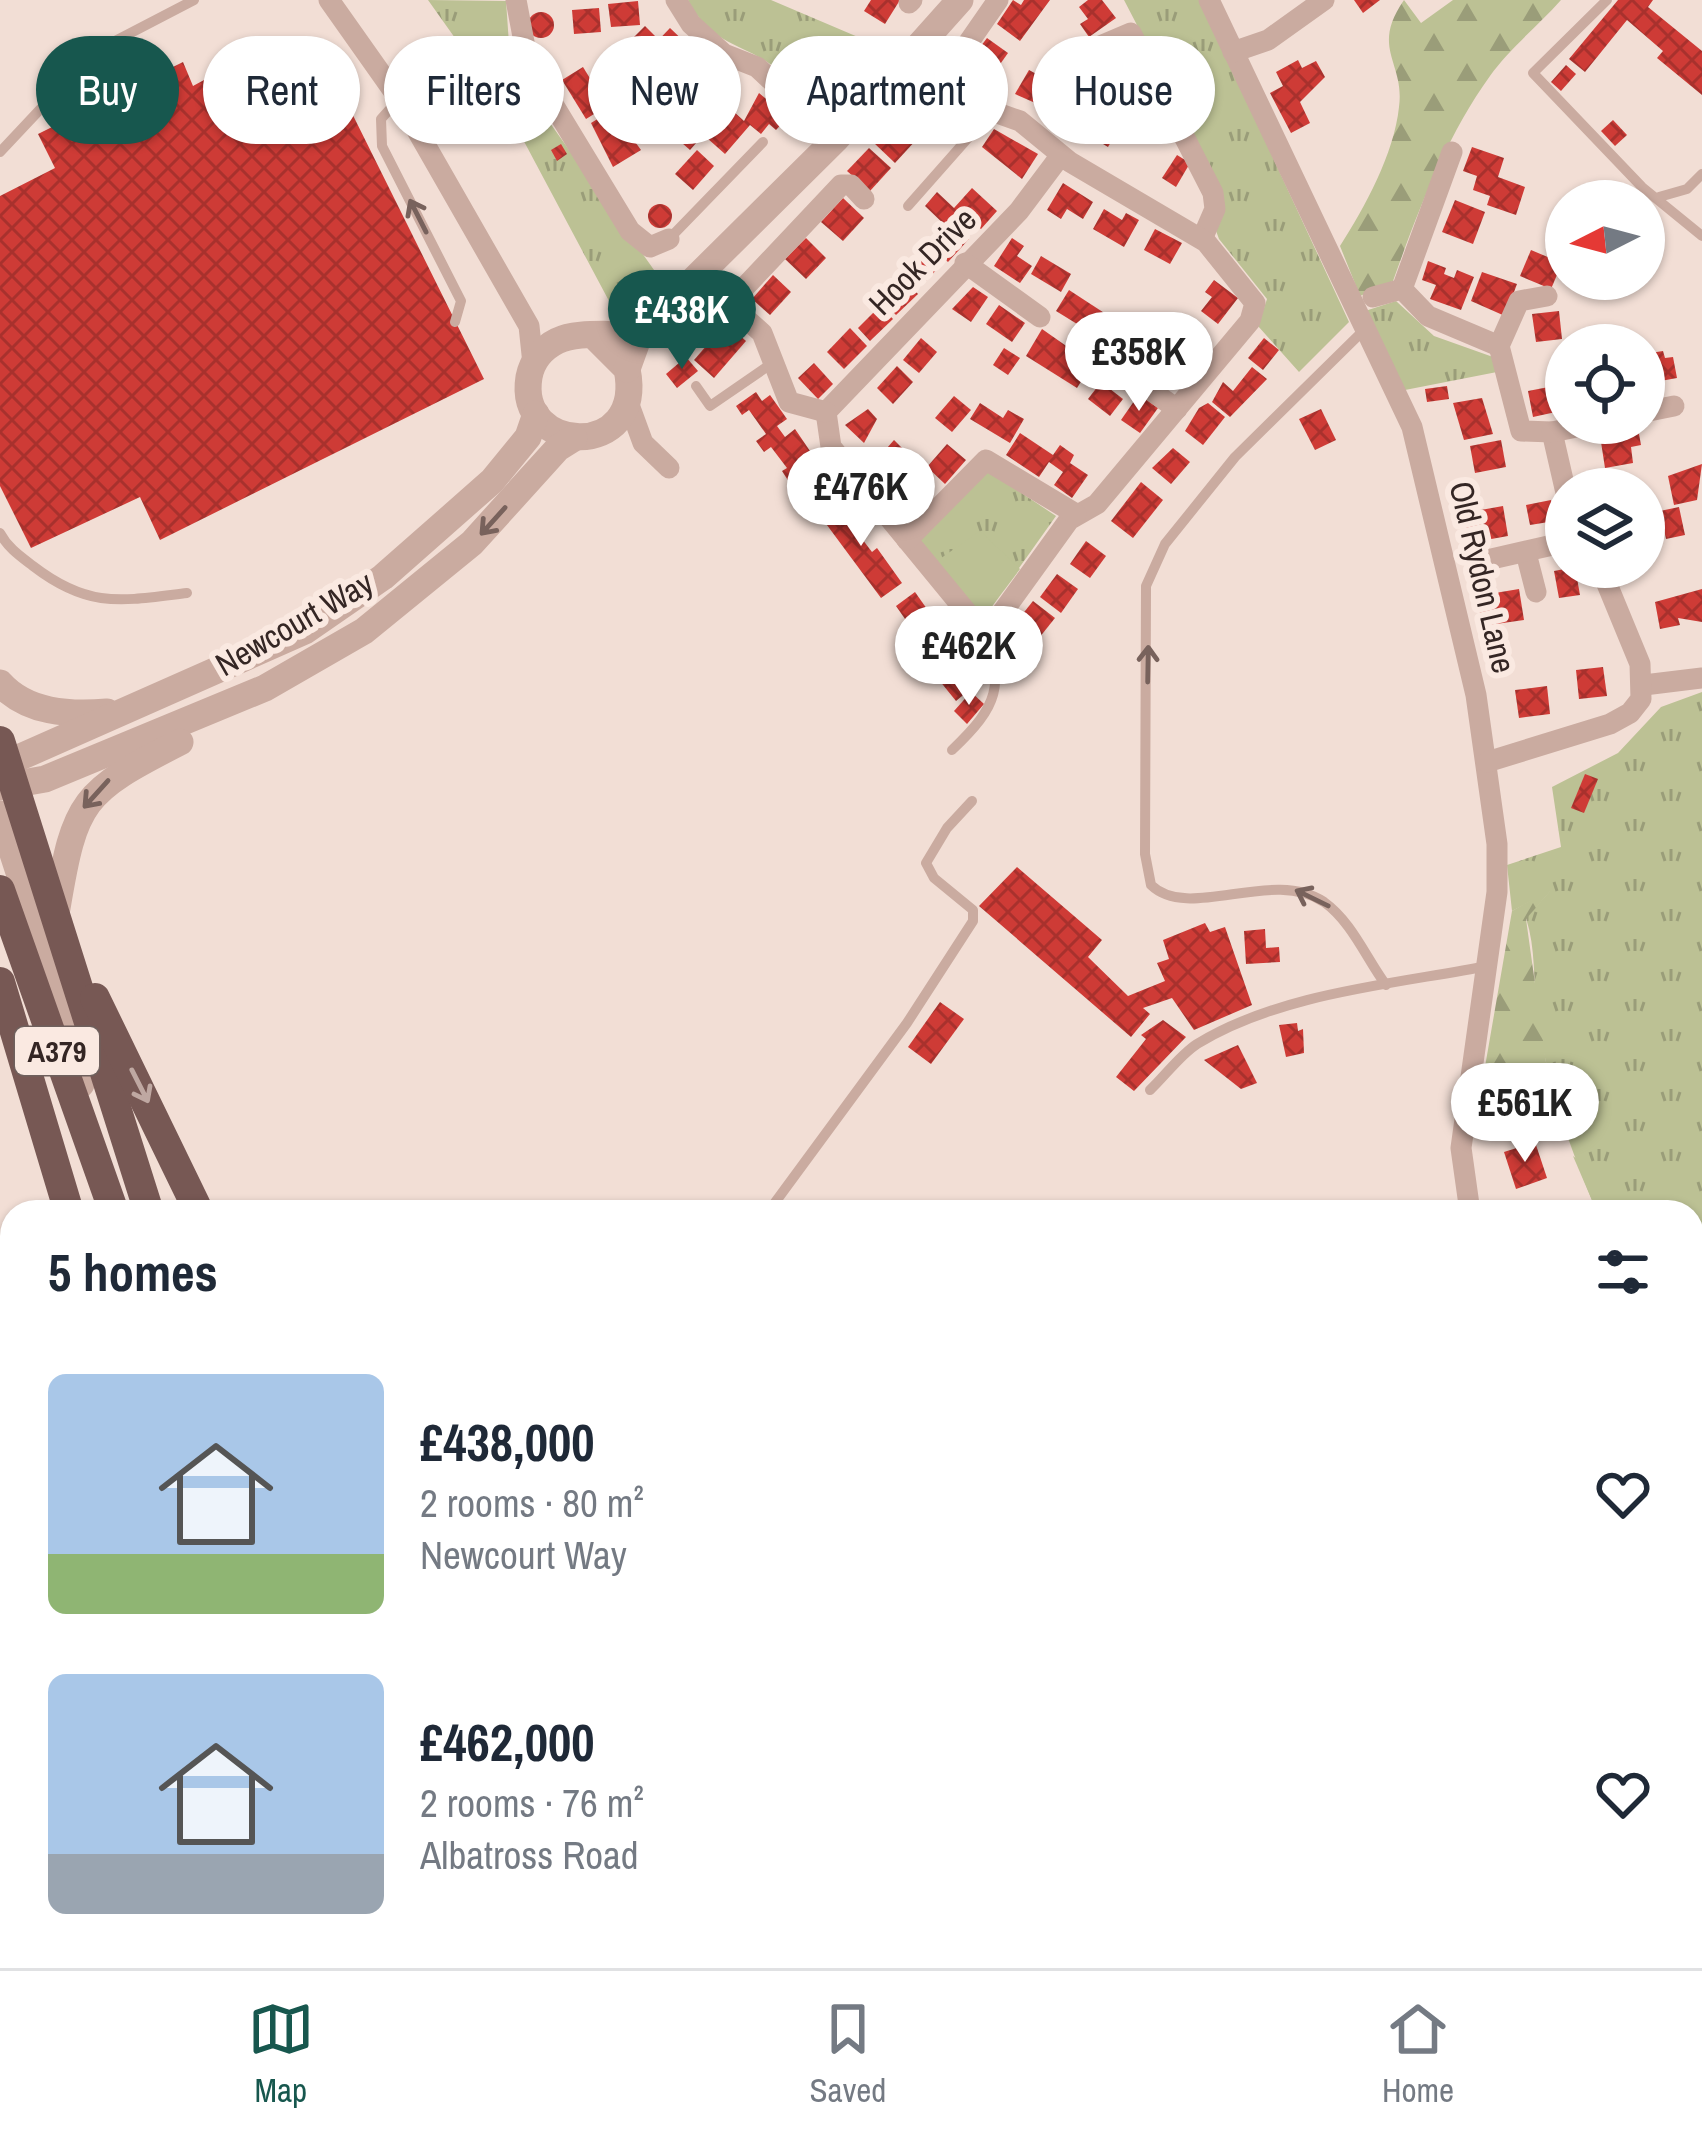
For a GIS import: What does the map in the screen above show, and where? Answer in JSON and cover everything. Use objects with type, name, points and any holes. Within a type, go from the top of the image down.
[{"type":"main road","name":"A379","points":[[5,771],[57,908],[84,1013],[145,1200]]},
{"type":"main road","name":"A379","points":[[0,890],[109,1200]]},
{"type":"main road","name":"A379","points":[[68,944],[193,1200]]},
{"type":"main road","points":[[0,982],[65,1200]]},
{"type":"street","points":[[329,0],[384,78]]},
{"type":"street","points":[[516,0],[528,63],[630,231],[650,247],[669,239]]},
{"type":"street","points":[[676,0],[691,24],[724,54],[765,74]]},
{"type":"street","points":[[930,36],[960,0]]},
{"type":"street","points":[[973,36],[998,0]]},
{"type":"street","name":"Old Rydon Lane","points":[[1209,0],[1366,328],[1426,470],[1487,762],[1496,844],[1490,966],[1461,1148],[1468,1200]]},
{"type":"street","points":[[1233,52],[1268,40],[1324,0]]},
{"type":"street","points":[[728,303],[762,333],[789,402],[826,412],[831,447],[978,624],[999,617],[1076,514],[1097,504],[1255,311],[1252,298],[1202,238],[1061,155],[1043,136],[1008,118]]},
{"type":"street","points":[[425,144],[530,326],[533,364],[528,389],[536,414],[546,426],[574,438],[606,430],[643,443],[669,468]]},
{"type":"street","points":[[643,443],[628,402],[627,369],[640,334],[831,144]]},
{"type":"street","points":[[1188,144],[1213,193],[1215,209],[1202,238]]},
{"type":"street","points":[[1402,289],[1452,152]]},
{"type":"street","name":"Hook Drive","points":[[826,412],[1018,211],[1061,155]]},
{"type":"street","points":[[707,327],[841,185],[850,185],[864,199]]},
{"type":"street","points":[[965,263],[1040,317]]},
{"type":"street","points":[[1373,297],[1402,289]]},
{"type":"street","points":[[1402,289],[1428,316],[1499,346]]},
{"type":"street","points":[[1545,296],[1519,301],[1499,346],[1521,431],[1545,433]]},
{"type":"street","points":[[530,326],[550,329],[564,338],[640,334]]},
{"type":"street","points":[[533,364],[564,338]]},
{"type":"street","points":[[597,339],[627,369]]},
{"type":"street","points":[[1084,343],[1177,409]]},
{"type":"street","points":[[606,430],[628,402]]},
{"type":"street","points":[[1665,408],[1674,406]]},
{"type":"street","name":"Newcourt Way","points":[[5,771],[305,632],[383,577],[492,481],[528,437],[536,414]]},
{"type":"street","name":"Newcourt Way","points":[[5,771],[265,688],[364,632],[472,543],[574,438]]},
{"type":"street","points":[[907,540],[986,460],[1076,514]]},
{"type":"street","points":[[1474,563],[1545,548]]},
{"type":"street","points":[[1526,553],[1536,592]]},
{"type":"street","points":[[1487,762],[1610,724],[1630,713],[1644,686],[1627,626],[1610,588]]},
{"type":"street","points":[[1644,686],[1702,679]]},
{"type":"street","points":[[0,683],[11,696],[43,710],[78,715],[134,710]]},
{"type":"street","points":[[57,908],[70,829],[87,801],[108,780],[198,732],[265,688]]},
{"type":"street","points":[[0,814],[56,986],[110,1200]]},
{"type":"lane","points":[[0,152],[94,52],[194,0]]},
{"type":"lane","points":[[1607,0],[1533,73],[1635,180]]},
{"type":"lane","points":[[384,116],[382,146],[460,301],[455,322]]},
{"type":"lane","points":[[669,239],[763,142]]},
{"type":"lane","points":[[908,206],[963,144]]},
{"type":"lane","points":[[1665,195],[1688,189],[1702,174]]},
{"type":"lane","points":[[1665,202],[1702,236]]},
{"type":"lane","points":[[1366,328],[1235,457],[1173,533],[1146,586],[1144,854],[1151,885],[1170,898],[1291,889],[1311,895],[1348,925],[1386,985]]},
{"type":"lane","points":[[696,386],[710,406],[774,362]]},
{"type":"lane","points":[[0,533],[6,546],[66,591],[109,602],[187,593]]},
{"type":"lane","points":[[952,751],[994,699],[998,676],[978,624]]},
{"type":"lane","points":[[777,1200],[907,1023],[973,921],[974,910],[934,878],[926,863],[947,828],[972,801]]},
{"type":"lane","points":[[1150,1090],[1196,1045],[1295,1006],[1490,966]]},
{"type":"green space","points":[[428,0],[506,1],[508,36],[454,36]]},
{"type":"green space","points":[[688,0],[771,0],[856,36],[765,36],[765,61],[741,48],[741,36],[719,36]]},
{"type":"green space","points":[[1124,0],[1200,0],[1349,322],[1299,372],[1258,326],[1267,299],[1219,239],[1184,144],[1215,144],[1215,36],[1143,36]]},
{"type":"green space","points":[[1404,0],[1421,23],[1453,0],[1561,0],[1506,56],[1474,99],[1434,175],[1393,281],[1360,296],[1340,246],[1377,180],[1396,125],[1400,91],[1389,44],[1394,17]]},
{"type":"green space","points":[[564,143],[659,277],[633,295],[609,301],[525,144]]},
{"type":"green space","points":[[1396,301],[1434,336],[1493,357],[1497,372],[1405,390],[1365,311]]},
{"type":"green space","points":[[984,468],[1056,516],[990,609],[967,607],[916,538]]},
{"type":"green space","points":[[980,531],[1020,569],[990,609],[967,607],[934,563]]},
{"type":"green space","points":[[1702,692],[1702,1200],[1592,1200],[1560,1114],[1537,1012],[1526,918],[1550,891],[1512,911],[1507,865],[1561,847],[1552,787],[1618,753],[1661,707]]},
{"type":"green space","points":[[1554,887],[1526,919],[1550,1091],[1473,1136],[1512,911]]},
{"type":"green space","points":[[1573,1156],[1624,1200],[1592,1200]]},
{"type":"building","points":[[871,0],[900,0],[885,24],[864,11]]},
{"type":"building","points":[[1013,0],[1021,5],[1024,0],[1050,0],[1020,41],[997,24]]},
{"type":"building","points":[[1088,0],[1102,0],[1116,18],[1088,36],[1080,24],[1088,19],[1079,7]]},
{"type":"building","points":[[1354,0],[1380,0],[1363,13]]},
{"type":"building","points":[[1618,0],[1653,0],[1648,7],[1702,51],[1702,95],[1657,58],[1663,51],[1627,20],[1585,72],[1569,59]]},
{"type":"building","points":[[638,1],[640,25],[611,27],[608,4]]},
{"type":"building","points":[[599,8],[601,32],[574,34],[572,10]]},
{"type":"building","points":[[536,13],[546,13],[553,20],[547,36],[535,36],[529,30],[529,20]]},
{"type":"building","points":[[645,26],[655,36],[635,36]]},
{"type":"building","points":[[1298,60],[1302,68],[1316,61],[1325,77],[1300,102],[1310,123],[1291,133],[1270,93],[1283,86],[1276,72]]},
{"type":"building","points":[[183,62],[193,86],[203,81],[203,144],[360,144],[360,129],[484,379],[160,540],[140,497],[31,548],[0,486],[0,196],[55,168],[43,144],[179,144],[179,64]]},
{"type":"building","points":[[1566,65],[1576,74],[1561,91],[1551,82]]},
{"type":"building","points":[[583,67],[588,75],[586,119],[564,83]]},
{"type":"building","points":[[1029,70],[1032,72],[1032,102],[1015,94]]},
{"type":"building","points":[[759,93],[765,98],[765,129],[761,134],[750,125],[741,135],[741,118],[744,121]]},
{"type":"building","points":[[1613,120],[1627,135],[1615,146],[1601,131]]},
{"type":"building","points":[[1008,137],[1038,154],[1022,179],[982,147],[1008,144]]},
{"type":"building","points":[[561,144],[567,154],[557,161],[551,150]]},
{"type":"building","points":[[602,144],[637,144],[641,150],[613,167]]},
{"type":"building","points":[[714,144],[734,144],[725,154]]},
{"type":"building","points":[[875,144],[912,144],[895,163]]},
{"type":"building","points":[[1472,147],[1504,158],[1498,177],[1525,187],[1516,215],[1487,205],[1490,196],[1473,190],[1477,176],[1463,171]]},
{"type":"building","points":[[869,148],[891,168],[870,191],[847,171]]},
{"type":"building","points":[[697,150],[714,166],[693,190],[675,174]]},
{"type":"building","points":[[1177,155],[1190,163],[1176,187],[1162,178]]},
{"type":"building","points":[[1063,183],[1093,202],[1083,219],[1067,209],[1061,219],[1047,210]]},
{"type":"building","points":[[972,188],[997,211],[981,229],[966,216],[956,227],[969,239],[948,262],[931,247],[948,228],[925,206],[937,192],[954,208]]},
{"type":"building","points":[[843,198],[864,218],[843,241],[821,222]]},
{"type":"building","points":[[1455,200],[1485,212],[1473,244],[1442,232]]},
{"type":"building","points":[[660,204],[669,207],[669,225],[660,228],[651,225],[648,216],[651,207]]},
{"type":"building","points":[[1104,209],[1122,220],[1126,213],[1139,220],[1124,247],[1093,229]]},
{"type":"building","points":[[1155,229],[1182,243],[1170,264],[1144,250]]},
{"type":"building","points":[[806,238],[826,258],[806,279],[785,259]]},
{"type":"building","points":[[1012,238],[1024,246],[1017,256],[1032,266],[1020,283],[994,266]]},
{"type":"building","points":[[925,248],[942,264],[921,286],[904,269]]},
{"type":"building","points":[[1531,250],[1545,256],[1545,286],[1520,276]]},
{"type":"building","points":[[1041,256],[1071,274],[1061,292],[1031,274]]},
{"type":"building","points":[[1428,261],[1446,268],[1444,274],[1454,278],[1457,270],[1474,277],[1461,310],[1430,299],[1436,285],[1422,280]]},
{"type":"building","points":[[1482,272],[1517,284],[1505,316],[1471,301]]},
{"type":"building","points":[[773,275],[791,292],[770,315],[752,299]]},
{"type":"building","points":[[902,277],[918,294],[896,315],[880,298]]},
{"type":"building","points":[[1214,280],[1238,298],[1218,324],[1201,311],[1212,297],[1205,292]]},
{"type":"building","points":[[973,287],[988,297],[971,322],[952,309]]},
{"type":"building","points":[[1069,290],[1115,320],[1103,340],[1056,311]]},
{"type":"building","points":[[999,305],[1025,323],[1012,342],[986,324]]},
{"type":"building","points":[[880,306],[893,319],[870,341],[858,328]]},
{"type":"building","points":[[1559,311],[1560,324],[1545,324],[1545,341],[1536,342],[1532,314]]},
{"type":"building","points":[[1132,314],[1155,329],[1136,356],[1117,336]]},
{"type":"building","points":[[726,323],[746,341],[714,378],[694,360]]},
{"type":"building","points":[[850,328],[867,346],[844,369],[827,352]]},
{"type":"building","points":[[1042,329],[1092,364],[1077,388],[1026,356]]},
{"type":"building","points":[[921,338],[937,352],[919,373],[903,360]]},
{"type":"building","points":[[1264,338],[1279,350],[1263,370],[1248,358]]},
{"type":"building","points":[[1004,348],[1020,358],[1008,375],[993,365]]},
{"type":"building","points":[[1189,352],[1201,361],[1180,388],[1156,370],[1169,353],[1181,362]]},
{"type":"building","points":[[686,357],[698,371],[677,388],[666,374]]},
{"type":"building","points":[[1673,357],[1677,378],[1665,380],[1665,358]]},
{"type":"building","points":[[814,363],[833,384],[818,399],[798,378]]},
{"type":"building","points":[[897,366],[913,382],[893,404],[877,388]]},
{"type":"building","points":[[1252,367],[1267,379],[1230,417],[1212,402],[1223,382],[1233,391]]},
{"type":"building","points":[[1101,382],[1123,399],[1110,416],[1088,399]]},
{"type":"building","points":[[1447,386],[1449,399],[1427,402],[1425,389]]},
{"type":"building","points":[[1545,388],[1545,414],[1533,417],[1528,391]]},
{"type":"building","points":[[756,392],[762,401],[770,395],[787,419],[777,426],[785,437],[795,429],[810,451],[802,457],[809,467],[816,461],[842,496],[820,513],[794,478],[789,482],[782,471],[787,468],[771,447],[764,452],[756,441],[766,434],[749,410],[742,415],[736,406]]},
{"type":"building","points":[[1139,394],[1158,408],[1140,433],[1121,420]]},
{"type":"building","points":[[954,396],[971,410],[952,432],[935,418]]},
{"type":"building","points":[[1482,398],[1493,434],[1464,440],[1453,403]]},
{"type":"building","points":[[980,403],[1003,418],[1008,410],[1024,419],[1010,443],[970,419]]},
{"type":"building","points":[[1208,403],[1225,417],[1203,445],[1185,431],[1199,408]]},
{"type":"building","points":[[868,409],[877,419],[864,443],[845,425]]},
{"type":"building","points":[[1321,409],[1336,440],[1315,450],[1299,419]]},
{"type":"building","points":[[1020,433],[1053,455],[1060,445],[1074,455],[1070,463],[1088,475],[1072,498],[1054,485],[1063,472],[1049,462],[1039,477],[1006,455]]},
{"type":"building","points":[[894,440],[902,448],[888,464],[880,456]]},
{"type":"building","points":[[1501,440],[1506,467],[1475,473],[1470,446]]},
{"type":"building","points":[[947,444],[966,460],[945,484],[927,467]]},
{"type":"building","points":[[1601,444],[1641,444],[1631,447],[1633,463],[1605,468]]},
{"type":"building","points":[[1173,448],[1190,462],[1171,484],[1152,468]]},
{"type":"building","points":[[1702,464],[1697,500],[1674,505],[1668,476]]},
{"type":"building","points":[[915,480],[931,494],[912,521],[891,501]]},
{"type":"building","points":[[1141,482],[1163,500],[1133,538],[1111,521]]},
{"type":"building","points":[[844,500],[864,526],[856,531],[872,552],[877,548],[902,583],[881,598],[821,517]]},
{"type":"building","points":[[1545,501],[1545,523],[1530,525],[1526,505]]},
{"type":"building","points":[[1503,506],[1508,536],[1469,543],[1464,513]]},
{"type":"building","points":[[1679,507],[1685,535],[1666,539],[1665,510]]},
{"type":"building","points":[[1086,541],[1106,556],[1090,578],[1070,564]]},
{"type":"building","points":[[1057,574],[1078,589],[1061,613],[1040,597]]},
{"type":"building","points":[[1557,588],[1579,588],[1580,595],[1559,598]]},
{"type":"building","points":[[1519,589],[1524,620],[1482,626],[1477,596]]},
{"type":"building","points":[[1702,589],[1702,622],[1678,618],[1680,625],[1660,629],[1655,602]]},
{"type":"building","points":[[915,592],[946,636],[926,649],[896,606]]},
{"type":"building","points":[[1033,601],[1055,618],[1023,658],[1001,641]]},
{"type":"building","points":[[940,645],[958,668],[963,663],[979,682],[956,701],[922,659]]},
{"type":"building","points":[[1603,667],[1607,696],[1579,699],[1576,670]]},
{"type":"building","points":[[1547,686],[1550,714],[1519,718],[1515,690]]},
{"type":"building","points":[[971,692],[984,704],[967,724],[954,711]]},
{"type":"building","points":[[1585,774],[1598,779],[1584,813],[1571,808]]},
{"type":"building","points":[[1017,867],[1102,940],[1088,957],[1128,996],[1165,981],[1157,963],[1169,959],[1163,940],[1205,923],[1210,932],[1225,927],[1252,1005],[1194,1030],[1172,998],[1143,1008],[1150,1014],[1131,1037],[979,906]]},
{"type":"building","points":[[1265,929],[1266,948],[1279,947],[1280,962],[1246,964],[1244,931]]},
{"type":"building","points":[[940,1002],[964,1019],[931,1064],[908,1047]]},
{"type":"building","points":[[1163,1020],[1186,1037],[1134,1091],[1116,1077],[1146,1039],[1141,1035]]},
{"type":"building","points":[[1297,1023],[1298,1031],[1303,1029],[1304,1053],[1286,1057],[1279,1025]]},
{"type":"building","points":[[1238,1045],[1257,1083],[1241,1089],[1204,1060]]},
{"type":"building","points":[[1535,1142],[1547,1178],[1516,1189],[1504,1152]]}]
